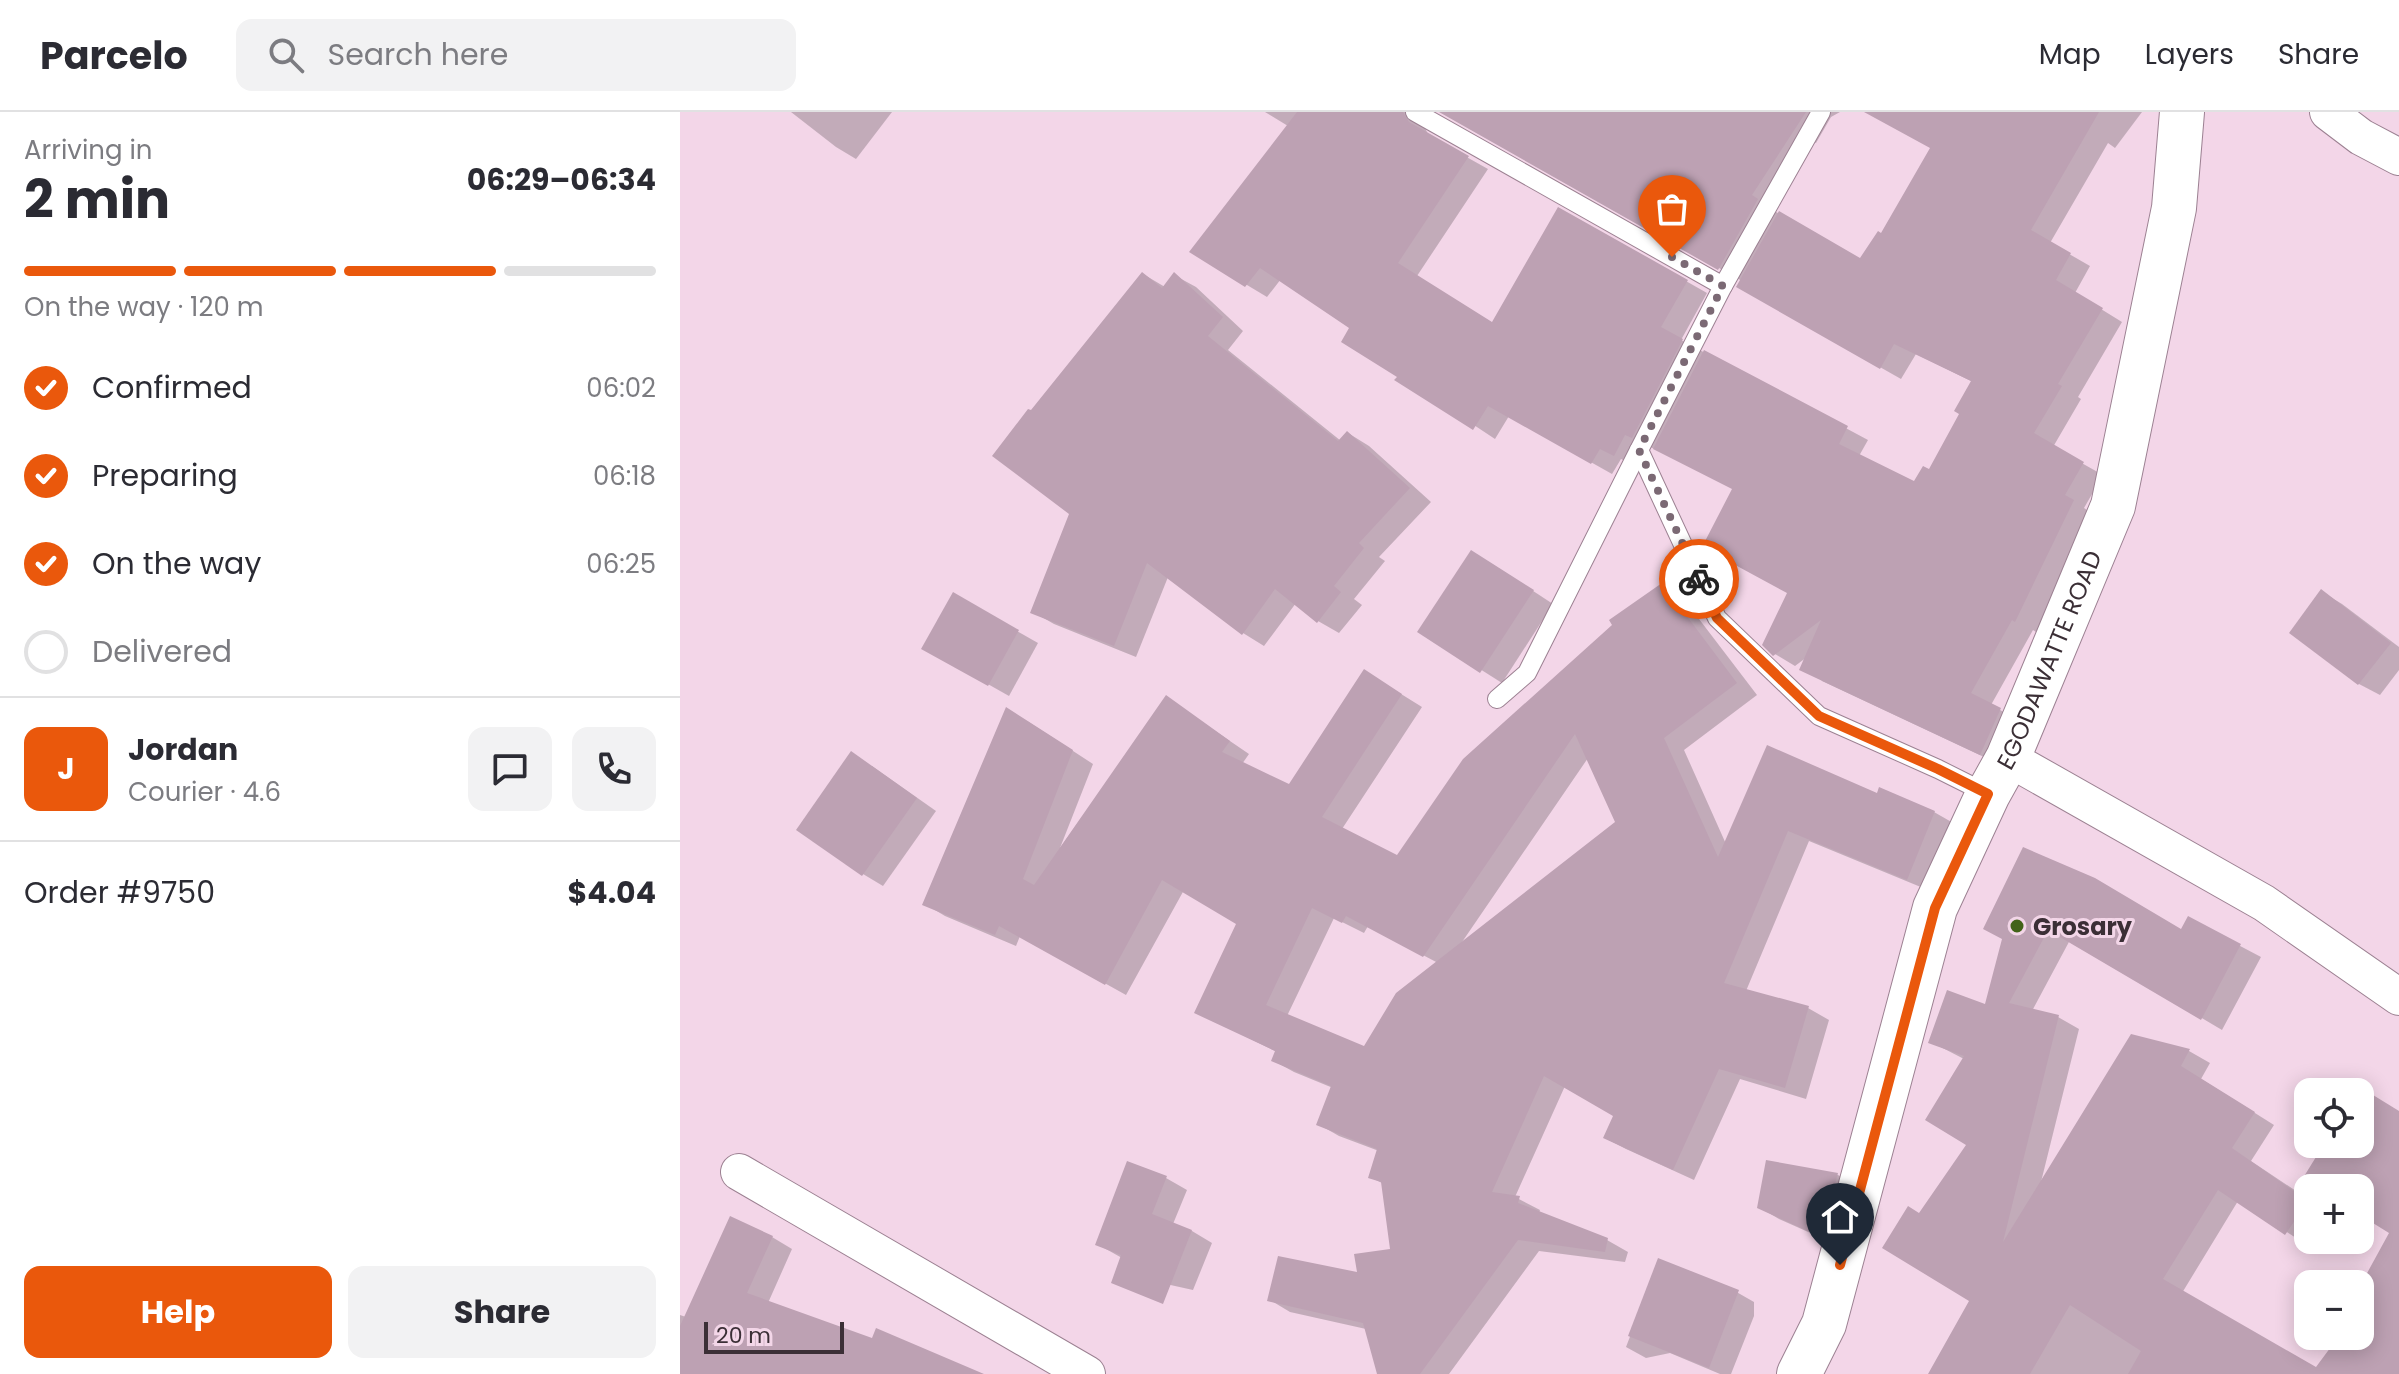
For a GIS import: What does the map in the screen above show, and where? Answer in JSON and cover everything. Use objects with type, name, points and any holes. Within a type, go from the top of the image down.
[{"type":"street","name":"EGODAWATTE ROAD","points":[[1799,1374],[1824,1324],[1935,908],[1998,776],[2113,506],[2174,208],[2182,112]]},
{"type":"street","points":[[2328,112],[2361,137],[2399,157]]},
{"type":"street","points":[[1998,776],[2264,903],[2399,997]]},
{"type":"street","points":[[739,1172],[1087,1374]]},
{"type":"lane","points":[[1415,112],[1723,286]]},
{"type":"lane","points":[[1497,699],[1527,673],[1723,286],[1821,112]]},
{"type":"lane","points":[[1639,450],[1717,618],[1819,716],[1938,769],[1998,776]]},
{"type":"building","points":[[1297,112],[1403,112],[1409,122],[1469,156],[1398,263],[1492,322],[1558,207],[1688,280],[1661,327],[1683,339],[1632,438],[1625,435],[1614,456],[1600,449],[1591,464],[1488,406],[1473,430],[1341,342],[1349,328],[1260,268],[1245,287],[1189,252]]},
{"type":"building","points":[[1439,112],[1806,112],[1752,195],[1758,199],[1718,270]]},
{"type":"building","points":[[1864,112],[2099,112],[2031,230],[2071,253],[2056,280],[2103,308],[2058,384],[2062,386],[2034,433],[2084,462],[2065,495],[2074,500],[2015,622],[2012,620],[1971,693],[2001,708],[1980,755],[1799,670],[1821,620],[1773,656],[1762,645],[1787,593],[1702,547],[1732,489],[1653,449],[1704,350],[1848,426],[1839,444],[1914,481],[1923,466],[1929,469],[1959,414],[1954,411],[1971,381],[1894,344],[1880,369],[1736,287],[1779,211],[1860,258],[1878,231],[1881,233],[1930,148]]},
{"type":"building","points":[[1142,272],[1162,288],[1174,272],[1223,317],[1208,336],[1338,441],[1347,431],[1410,488],[1359,543],[1364,548],[1334,586],[1341,592],[1317,623],[1275,589],[1242,635],[1147,563],[1114,646],[1030,613],[1069,514],[992,456]]},
{"type":"building","points":[[1471,550],[1534,590],[1480,673],[1417,632]]},
{"type":"building","points":[[1662,583],[1737,683],[1664,738],[1718,857],[1767,745],[1877,793],[1879,787],[1935,811],[1907,880],[1788,831],[1724,983],[1809,1006],[1785,1088],[1719,1069],[1673,1170],[1603,1138],[1613,1116],[1544,1076],[1492,1192],[1520,1196],[1518,1203],[1608,1238],[1605,1252],[1518,1240],[1420,1374],[1377,1374],[1363,1323],[1267,1301],[1278,1256],[1357,1272],[1354,1254],[1390,1249],[1381,1182],[1368,1178],[1377,1149],[1316,1125],[1331,1086],[1271,1061],[1275,1051],[1194,1013],[1236,924],[1162,880],[1105,985],[999,926],[995,935],[922,905],[1006,707],[1073,750],[1023,879],[1034,885],[1166,695],[1230,741],[1222,752],[1289,784],[1364,669],[1402,694],[1322,817],[1397,855],[1463,759],[1612,625],[1609,620]],"holes":[[[1575,734],[1615,822],[1396,993],[1364,1046],[1266,1005],[1312,908],[1342,923],[1346,916],[1423,957]]]},
{"type":"building","points":[[2321,589],[2391,643],[2358,685],[2289,633]]},
{"type":"building","points":[[953,592],[1019,630],[988,686],[921,649]]},
{"type":"building","points":[[851,751],[917,798],[862,876],[796,830]]},
{"type":"building","points":[[2023,847],[2095,878],[2181,929],[2188,916],[2241,944],[2201,1020],[2048,930],[2009,1003],[2059,1015],[2003,1242],[2131,1034],[2190,1049],[2181,1066],[2255,1112],[2232,1148],[2294,1191],[2294,1222],[2285,1235],[2218,1190],[2163,1279],[2316,1367],[2329,1350],[2374,1350],[2374,1270],[2369,1270],[2389,1233],[2374,1224],[2374,1174],[2305,1174],[2315,1158],[2374,1158],[2374,1096],[2399,1111],[2399,1374],[2128,1374],[2141,1351],[2070,1305],[2030,1374],[1928,1374],[1969,1301],[1882,1248],[1908,1206],[1919,1213],[1966,1145],[1925,1120],[1964,1056],[1928,1043],[1947,990],[1985,1004],[2002,939],[1983,929]]},
{"type":"building","points":[[1766,1160],[1838,1173],[1821,1237],[1757,1208]]},
{"type":"building","points":[[1127,1161],[1167,1176],[1152,1214],[1192,1230],[1163,1304],[1111,1283],[1121,1255],[1095,1245]]},
{"type":"building","points":[[730,1216],[773,1236],[747,1293],[872,1338],[876,1328],[984,1374],[680,1374],[680,1326]]},
{"type":"building","points":[[1658,1258],[1739,1290],[1709,1368],[1628,1336]]},
{"type":"way so far","points":[[1672,257],[1723,286],[1639,450],[1699,579]]},
{"type":"place","name":"Grosary","points":[[2017,926]]},
{"type":"route","points":[[1699,579],[1717,618],[1819,716],[1988,794],[1935,908],[1840,1265]]}]
